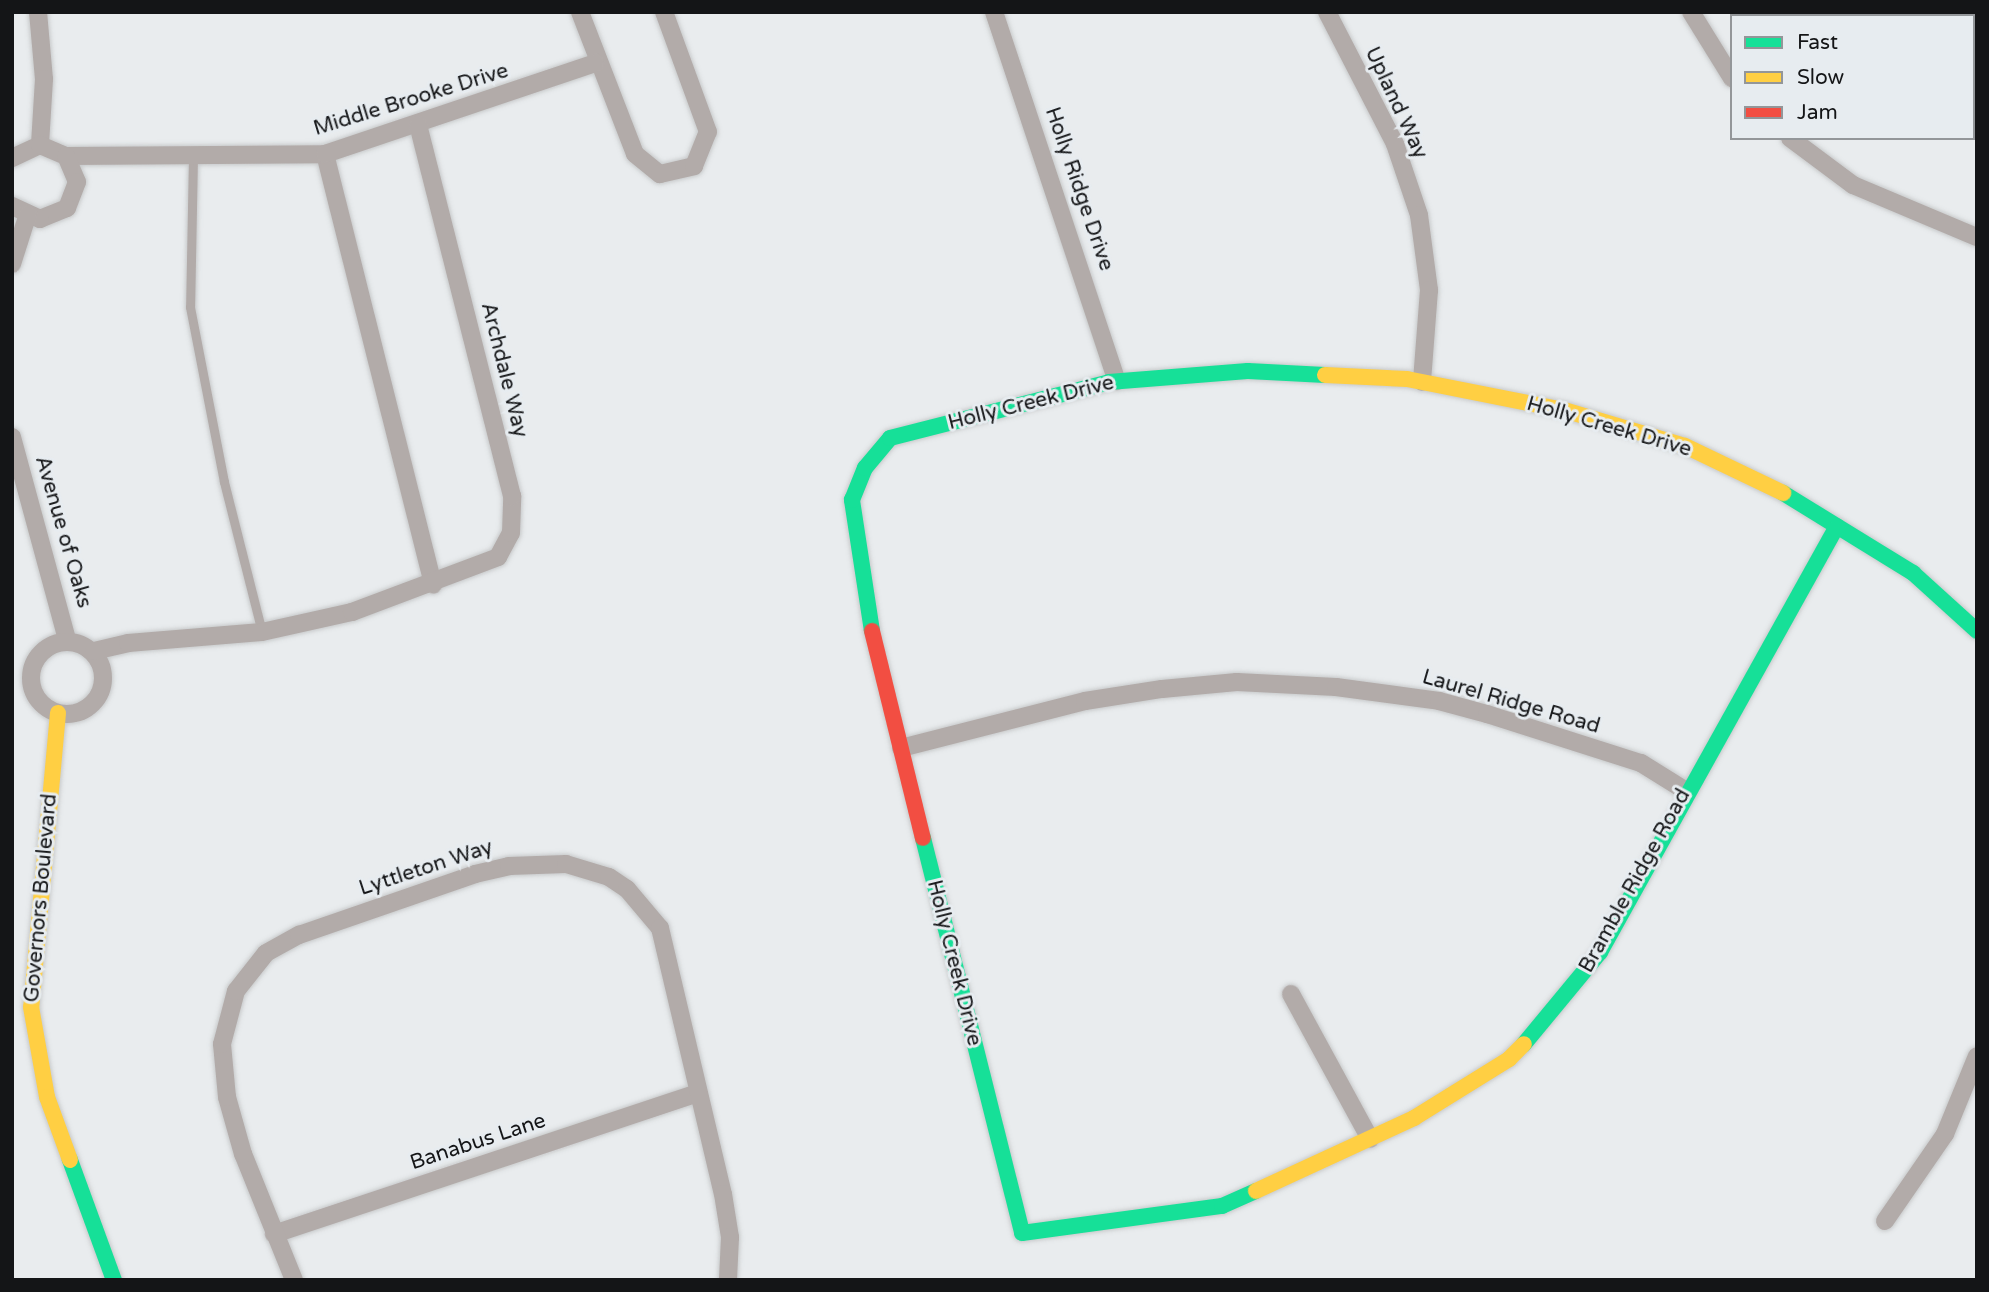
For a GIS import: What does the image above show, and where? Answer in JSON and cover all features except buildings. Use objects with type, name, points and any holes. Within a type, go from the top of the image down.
[{"type":"street","points":[[38,12],[44,79],[40,145]]},
{"type":"street","points":[[580,12],[595,63],[635,154],[660,174],[694,166],[709,132],[664,12]]},
{"type":"street","name":"Holly Ridge Drive","points":[[994,12],[1117,381]]},
{"type":"street","name":"Upland Way","points":[[1327,12],[1395,144],[1419,215],[1429,290],[1422,382]]},
{"type":"street","points":[[1690,12],[1730,75]]},
{"type":"street","name":"Middle Brooke Drive","points":[[66,156],[325,154],[418,125],[595,63]]},
{"type":"street","name":"Archdale Way","points":[[94,651],[262,632],[352,612],[433,586],[498,557],[511,533],[512,496],[418,125]]},
{"type":"street","points":[[1793,140],[1853,185],[1977,237]]},
{"type":"street","points":[[12,158],[40,145],[66,156],[77,182],[67,208],[40,219],[20,210],[12,264]]},
{"type":"street","points":[[325,154],[433,586]]},
{"type":"street","name":"Holly Creek Drive","points":[[1022,1233],[863,596],[852,500],[865,468],[890,438],[1117,381],[1248,371],[1422,382],[1560,409],[1685,446],[1837,526],[1913,573],[1977,631]]},
{"type":"street","name":"Avenue of Oaks","points":[[12,437],[67,640]]},
{"type":"street","name":"Bramble Ridge Road","points":[[1022,1233],[1222,1206],[1370,1139],[1509,1059],[1555,1013],[1600,952],[1686,791],[1837,526]]},
{"type":"street","points":[[67,640],[94,651],[105,678],[94,705],[67,716],[40,705],[29,678],[40,651],[67,640]]},
{"type":"street","name":"Laurel Ridge Road","points":[[901,748],[1085,701],[1162,689],[1237,682],[1324,686],[1439,701],[1641,763],[1686,791]]},
{"type":"street","name":"Governors Boulevard","points":[[58,713],[31,1007],[47,1097],[114,1280]]},
{"type":"street","name":"Lyttleton Way","points":[[294,1280],[274,1234],[227,1097],[222,1044],[236,990],[253,965],[275,946],[440,885],[509,866],[566,864],[586,867],[627,889],[648,909],[668,951],[730,1235],[728,1280]]},
{"type":"street","points":[[1291,994],[1370,1139]]},
{"type":"street","points":[[1885,1221],[1945,1134],[1977,1056]]},
{"type":"street","name":"Banabus Lane","points":[[274,1234],[697,1093]]},
{"type":"lane","points":[[193,156],[190,307],[219,457],[262,632]]},
{"type":"traffic: fast","points":[[872,631],[852,500],[865,468],[890,438],[1109,382],[1248,371],[1325,375]]},
{"type":"traffic: fast","points":[[1783,493],[1913,573],[1977,631]]},
{"type":"traffic: fast","points":[[1524,1044],[1600,952],[1837,526]]},
{"type":"traffic: fast","points":[[923,838],[1022,1233],[1222,1206],[1256,1191]]},
{"type":"traffic: fast","points":[[70,1160],[114,1280]]},
{"type":"traffic: slow","points":[[1325,375],[1407,379],[1564,410],[1685,446],[1783,493]]},
{"type":"traffic: slow","points":[[58,713],[31,1007],[47,1097],[70,1160]]},
{"type":"traffic: slow","points":[[1256,1191],[1414,1118],[1509,1059],[1524,1044]]},
{"type":"traffic: jam","points":[[872,631],[923,838]]}]
